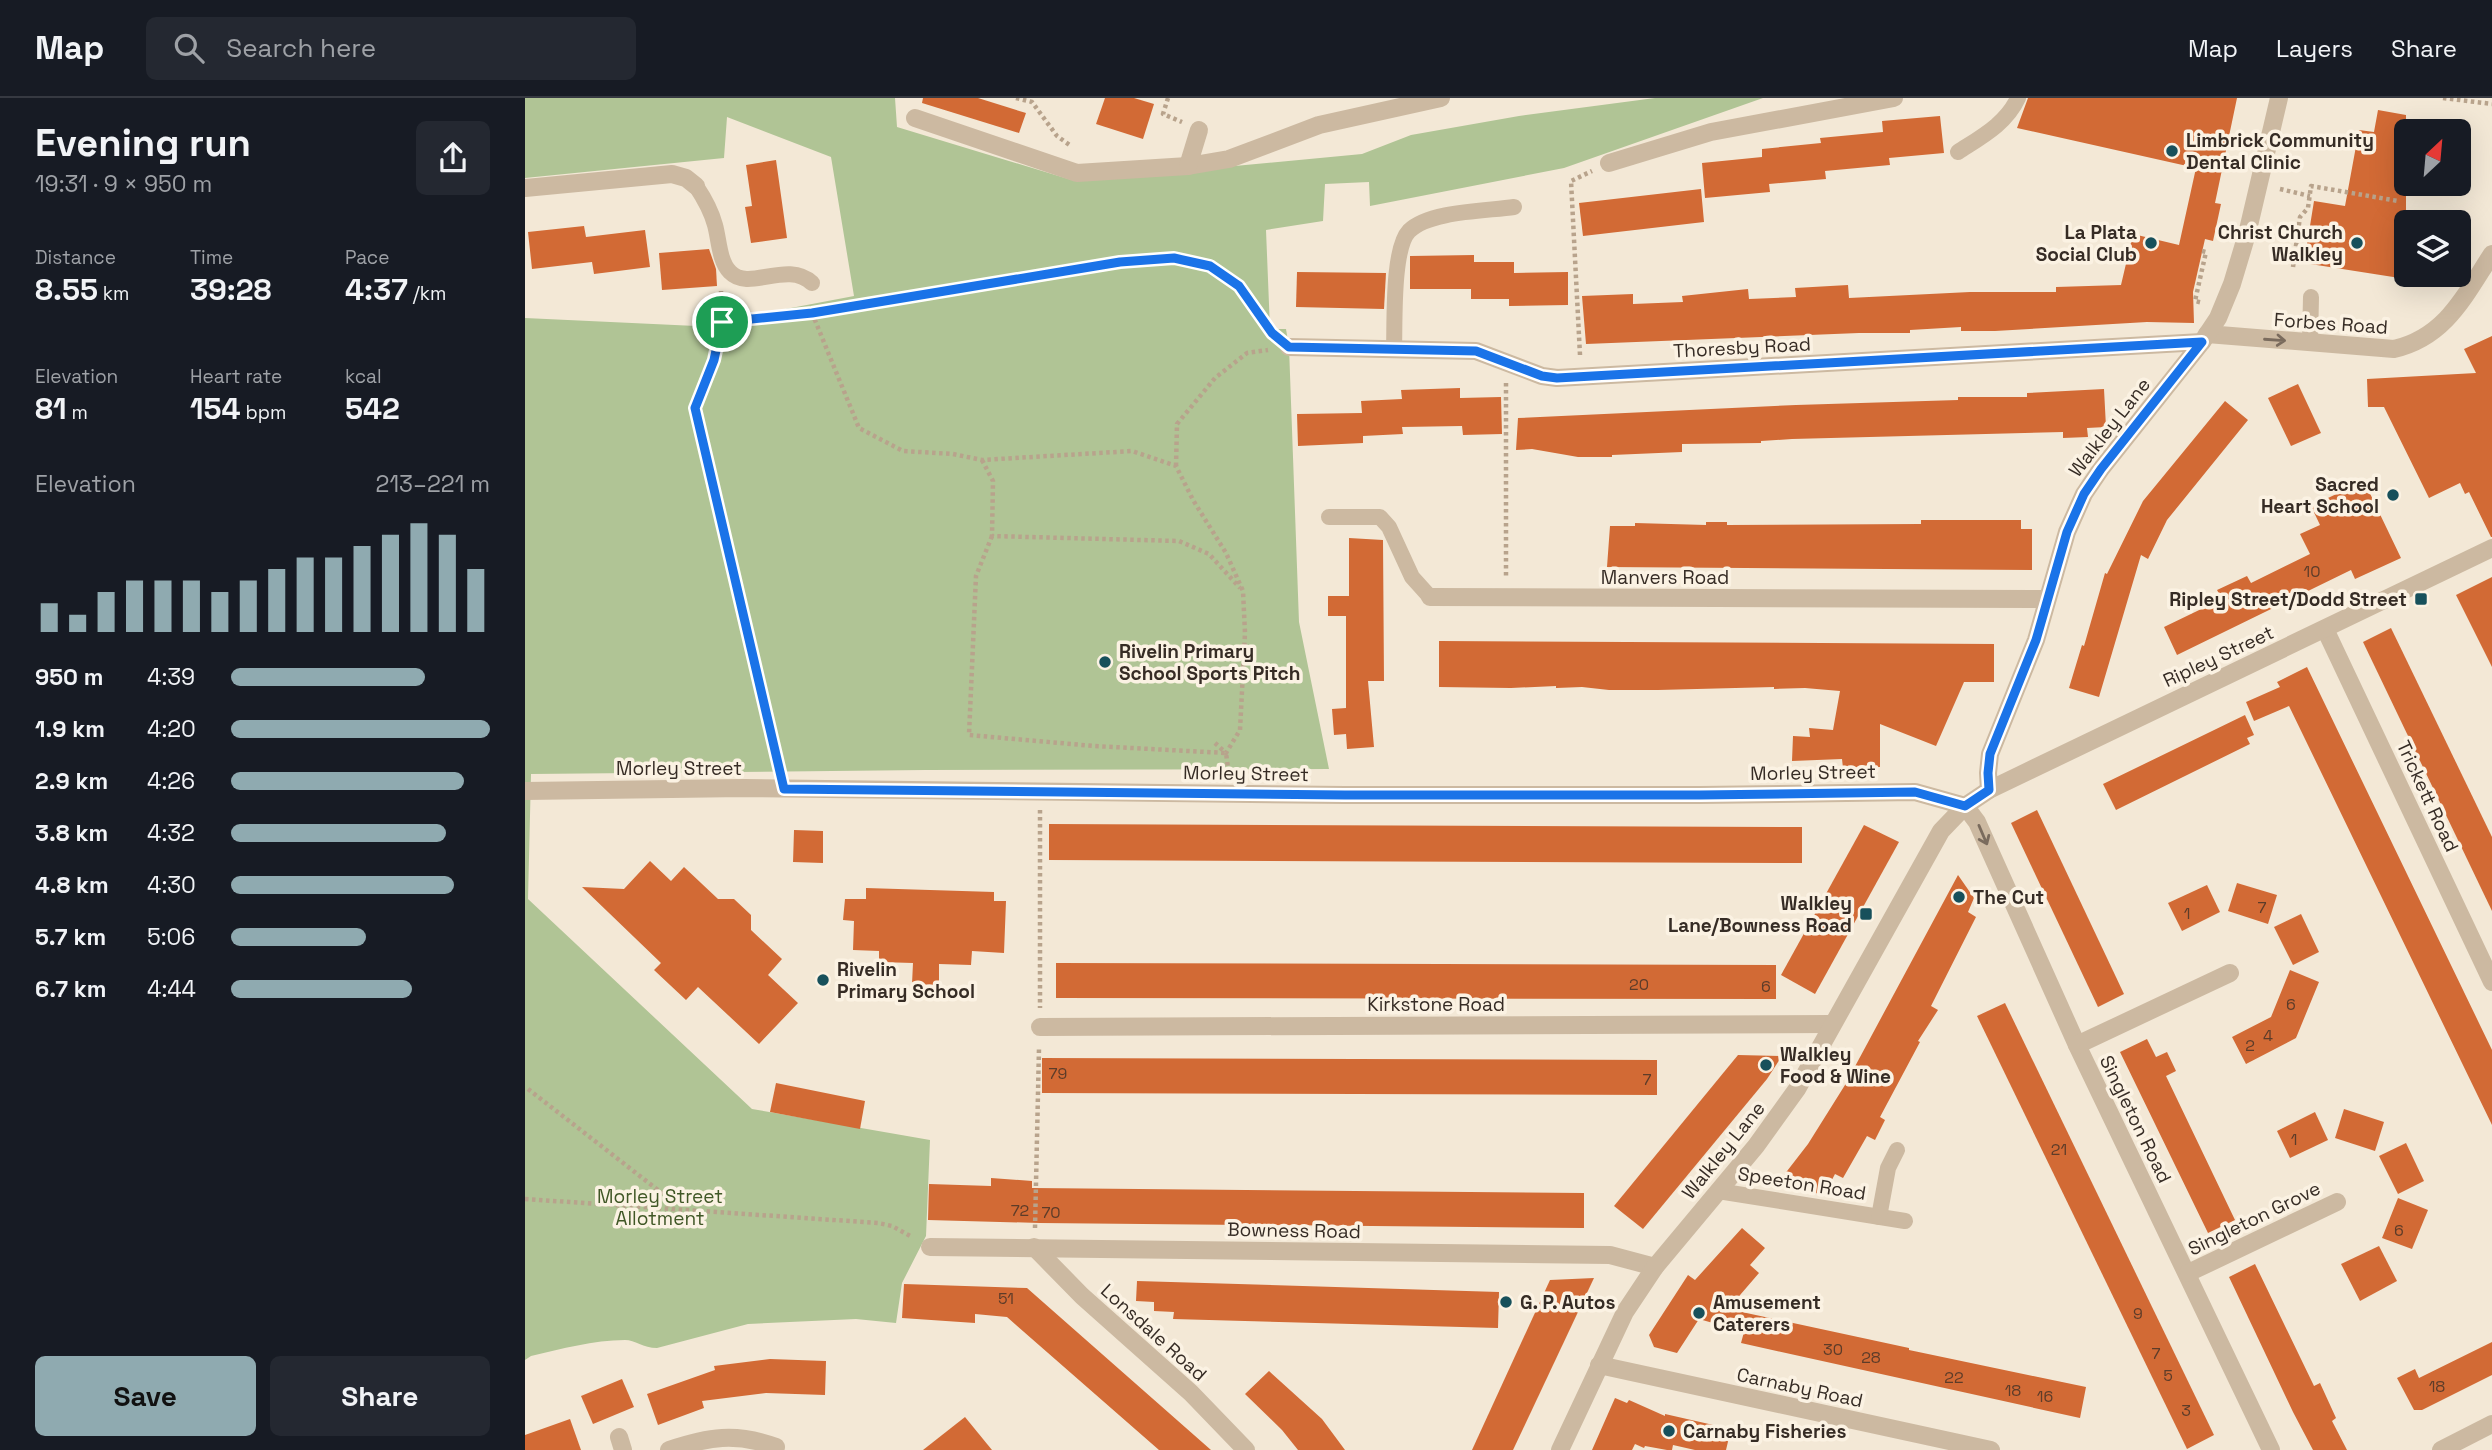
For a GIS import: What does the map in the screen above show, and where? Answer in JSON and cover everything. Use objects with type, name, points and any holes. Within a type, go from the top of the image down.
[{"type":"street","points":[[915,118],[1077,173],[1188,166],[1229,159],[1319,125],[1441,98]]},
{"type":"street","points":[[1609,163],[1711,132],[1894,98]]},
{"type":"street","name":"Walkley Lane","points":[[1989,790],[1990,754],[2036,640],[2067,532],[2084,494],[2205,338],[2222,309],[2232,284],[2259,185],[2279,98]]},
{"type":"street","points":[[1188,166],[1199,130]]},
{"type":"street","points":[[525,188],[672,174],[686,178],[696,186]]},
{"type":"street","name":"Forbes Road","points":[[2205,338],[2395,349],[2414,345],[2433,333],[2457,309],[2492,254]]},
{"type":"street","name":"Thoresby Road","points":[[1289,347],[1476,351],[1542,376],[1557,378],[2205,338]]},
{"type":"street","name":"Ripley Street","points":[[1965,806],[1989,790],[2492,548]]},
{"type":"street","name":"Manvers Road","points":[[1430,597],[2046,598]]},
{"type":"street","name":"Trickett Road","points":[[2325,629],[2492,982]]},
{"type":"street","name":"Morley Street","points":[[525,791],[784,789],[1700,795],[1915,792],[1965,806]]},
{"type":"street","name":"Walkley Lane","points":[[1560,1450],[1625,1312],[1655,1267],[1756,1146],[1797,1090],[1941,831],[1965,806]]},
{"type":"street","name":"Singleton Road","points":[[1965,806],[1977,822],[2077,1045],[2271,1450]]},
{"type":"street","points":[[2077,1045],[2230,973]]},
{"type":"street","name":"Kirkstone Road","points":[[1040,1027],[1832,1024]]},
{"type":"street","name":"Singleton Grove","points":[[2188,1273],[2337,1202]]},
{"type":"street","name":"Bowness Road","points":[[930,1247],[1609,1255],[1655,1267]]},
{"type":"street","name":"Lonsdale Road","points":[[1034,1247],[1082,1296],[1191,1392],[1246,1450]]},
{"type":"street","name":"Carnaby Road","points":[[1599,1364],[1991,1450]]},
{"type":"street","points":[[2441,1450],[2492,1424]]},
{"type":"street","points":[[669,1450],[695,1441],[724,1436],[756,1439],[776,1447]]},
{"type":"lane","points":[[1958,152],[1994,128],[2012,111],[2018,98]]},
{"type":"lane","points":[[696,186],[708,204],[724,263],[730,273],[743,279],[796,273],[806,276],[812,283]]},
{"type":"lane","points":[[1394,349],[1397,268],[1401,245],[1408,232],[1419,224],[1444,216],[1514,207]]},
{"type":"lane","points":[[2310,342],[2311,297]]},
{"type":"lane","name":"Manvers Road","points":[[1329,517],[1380,517],[1389,527],[1412,577],[1430,597]]},
{"type":"lane","name":"Speeton Road","points":[[1879,1217],[1888,1168],[1897,1150]]},
{"type":"lane","name":"Speeton Road","points":[[1718,1191],[1905,1221]]},
{"type":"path","points":[[1016,98],[1032,102],[1057,136],[1071,145],[1077,173]]},
{"type":"path","points":[[1168,98],[1163,114],[1199,130]]},
{"type":"path","points":[[2443,98],[2492,104]]},
{"type":"path","points":[[1571,181],[1581,377]]},
{"type":"path","points":[[2259,185],[2309,196]]},
{"type":"path","points":[[2293,267],[2300,217],[2308,208],[2311,186],[2398,201]]},
{"type":"path","points":[[2202,251],[2206,252],[2195,301],[2222,309]]},
{"type":"path","points":[[722,322],[812,313],[1120,262],[1174,258],[1210,266],[1239,286],[1272,333],[1289,347]]},
{"type":"path","points":[[730,273],[720,286],[722,322],[714,360],[695,408],[784,789]]},
{"type":"path","points":[[812,313],[859,428],[903,451],[953,454],[982,460],[1132,451],[1176,466]]},
{"type":"path","points":[[1231,794],[1226,753],[1240,730],[1245,633],[1243,591],[1226,553],[1193,500],[1176,466],[1177,424],[1215,378],[1247,353],[1289,347]]},
{"type":"path","points":[[1506,362],[1506,597]]},
{"type":"path","points":[[982,460],[993,481],[992,536],[976,576],[969,735],[1094,746],[1226,753]]},
{"type":"path","points":[[992,536],[1179,541],[1209,554],[1243,591]]},
{"type":"path","points":[[1215,743],[1226,753]]},
{"type":"path","points":[[528,1089],[663,1194],[673,1211]]},
{"type":"path","points":[[525,1199],[878,1223],[892,1226],[930,1247]]},
{"type":"green space","name":"Morley Street Allotment","points":[[525,98],[895,98],[897,127],[1075,181],[1362,154],[1411,135],[1519,116],[1655,98],[1763,98],[1564,168],[1370,206],[1369,182],[1325,184],[1323,221],[1266,230],[1270,329],[1286,329],[1289,347],[1299,622],[1329,769],[531,774],[528,899],[752,1109],[930,1140],[926,1236],[902,1283],[896,1323],[856,1319],[748,1324],[657,1348],[629,1340],[613,1340],[566,1348],[531,1356],[525,1360],[525,318],[696,326],[854,296],[831,157],[727,117],[724,158],[525,178]]},
{"type":"building","points":[[923,98],[978,98],[1026,113],[1019,133],[922,103]]},
{"type":"building","points":[[1105,98],[1134,98],[1154,104],[1143,139],[1096,124]]},
{"type":"building","points":[[2028,98],[2237,98],[2215,203],[2221,204],[2213,241],[2205,239],[2193,292],[2194,323],[2147,322],[1995,331],[1961,331],[1961,327],[1910,330],[1910,333],[1586,344],[1582,296],[1633,294],[1633,304],[1683,302],[1682,296],[1748,289],[1749,299],[1796,297],[1795,288],[1848,285],[1849,298],[1970,292],[2056,292],[2056,287],[2121,285],[2133,234],[2179,245],[2196,168],[2017,128]]},
{"type":"building","points":[[2378,110],[2406,115],[2406,119],[2394,119],[2394,196],[2406,196],[2406,210],[2394,210],[2394,277],[2304,263],[2314,201],[2345,206],[2359,130],[2374,132]]},
{"type":"building","points":[[1940,116],[1944,153],[1889,158],[1890,165],[1825,171],[1826,179],[1769,184],[1770,192],[1705,198],[1702,163],[1762,157],[1762,149],[1821,143],[1820,138],[1883,132],[1882,121]]},
{"type":"building","points":[[776,160],[787,238],[751,243],[745,207],[752,206],[746,165]]},
{"type":"building","points":[[1701,189],[1704,222],[1583,236],[1579,203]]},
{"type":"building","points":[[584,226],[586,237],[645,230],[650,267],[594,274],[592,262],[532,269],[528,232]]},
{"type":"building","points":[[709,249],[716,269],[717,286],[662,290],[659,253]]},
{"type":"building","points":[[1474,255],[1474,262],[1514,262],[1514,273],[1568,272],[1568,305],[1509,306],[1509,299],[1471,299],[1471,289],[1410,289],[1410,256]]},
{"type":"building","points":[[1297,272],[1386,273],[1384,309],[1296,307]]},
{"type":"building","points":[[2492,336],[2491,537],[2469,492],[2465,494],[2460,483],[2429,498],[2384,407],[2368,407],[2367,379],[2476,373],[2464,349]]},
{"type":"building","points":[[2298,384],[2321,433],[2291,446],[2268,398]]},
{"type":"building","points":[[1460,388],[1460,398],[1501,397],[1502,434],[1463,435],[1462,426],[1402,427],[1403,434],[1363,436],[1363,443],[1298,446],[1297,414],[1362,413],[1361,401],[1402,399],[1401,390]]},
{"type":"building","points":[[2104,389],[2106,427],[2087,428],[2088,437],[2063,438],[2063,432],[1792,439],[1761,443],[1682,444],[1682,452],[1612,457],[1578,457],[1532,449],[1516,450],[1518,418],[1958,400],[1958,397],[2027,397],[2027,393]]},
{"type":"building","points":[[2225,401],[2248,420],[2167,520],[2148,559],[2141,555],[2099,697],[2069,688],[2105,573],[2107,574],[2143,501]]},
{"type":"building","points":[[2364,481],[2401,558],[2355,579],[2351,570],[2177,655],[2164,627],[2222,599],[2217,590],[2247,576],[2251,583],[2310,554],[2300,534],[2320,525],[2311,506]]},
{"type":"building","points":[[1921,520],[2021,520],[2021,529],[2032,529],[2032,570],[1607,567],[1610,526],[1635,526],[1635,523],[1706,525],[1706,522],[1727,522],[1727,525],[1921,524]]},
{"type":"building","points":[[1349,538],[1383,540],[1384,681],[1368,681],[1374,747],[1347,749],[1346,734],[1334,735],[1332,709],[1346,708],[1346,616],[1328,616],[1328,596],[1349,596]]},
{"type":"building","points":[[2492,577],[2492,667],[2456,595]]},
{"type":"building","points":[[2391,628],[2492,837],[2492,911],[2363,642]]},
{"type":"building","points":[[1439,641],[1994,644],[1994,682],[1964,682],[1936,746],[1880,724],[1880,767],[1843,768],[1842,759],[1792,761],[1793,736],[1810,737],[1809,728],[1833,730],[1840,691],[1774,687],[1609,690],[1556,686],[1439,687]]},
{"type":"building","points":[[2307,667],[2492,1050],[2492,1125],[2289,706],[2254,721],[2246,702],[2280,687],[2277,682]]},
{"type":"building","points":[[2245,715],[2254,735],[2247,738],[2250,744],[2116,810],[2103,784]]},
{"type":"building","points":[[2037,810],[2124,994],[2098,1007],[2011,823]]},
{"type":"building","points":[[1049,824],[1802,827],[1802,863],[1049,860]]},
{"type":"building","points":[[1864,825],[1899,842],[1815,994],[1781,975]]},
{"type":"building","points":[[794,830],[823,831],[823,863],[793,862]]},
{"type":"building","points":[[650,861],[671,881],[684,867],[718,899],[734,899],[751,915],[751,930],[782,959],[768,975],[798,1003],[759,1044],[698,987],[686,1000],[654,970],[661,963],[582,887],[624,889]]},
{"type":"building","points":[[1958,875],[1974,898],[1968,912],[1976,917],[1931,1006],[1938,1010],[1918,1041],[1920,1042],[1880,1117],[1885,1120],[1875,1140],[1867,1136],[1843,1178],[1835,1174],[1824,1195],[1777,1184],[1808,1144],[1845,1085]]},
{"type":"building","points":[[2237,883],[2277,895],[2268,924],[2228,911]]},
{"type":"building","points":[[2207,885],[2220,912],[2182,931],[2168,903]]},
{"type":"building","points":[[866,888],[994,892],[994,901],[1006,901],[1004,953],[972,951],[971,965],[939,964],[939,985],[912,984],[913,963],[879,962],[879,951],[853,950],[854,921],[843,920],[845,899],[866,899]]},
{"type":"building","points":[[2301,914],[2319,952],[2293,965],[2274,927]]},
{"type":"building","points":[[1056,963],[1776,965],[1776,999],[1056,998]]},
{"type":"building","points":[[2290,970],[2319,982],[2296,1038],[2246,1064],[2232,1037],[2271,1017]]},
{"type":"building","points":[[2005,1003],[2214,1435],[2187,1449],[1977,1016]]},
{"type":"building","points":[[2147,1039],[2156,1057],[2167,1052],[2176,1071],[2166,1076],[2235,1220],[2208,1233],[2120,1052]]},
{"type":"building","points":[[1738,1055],[1782,1056],[1767,1079],[1643,1229],[1614,1206]]},
{"type":"building","points":[[1042,1058],[1657,1060],[1657,1095],[1042,1093]]},
{"type":"building","points":[[776,1083],[865,1101],[860,1129],[770,1112]]},
{"type":"building","points":[[2344,1109],[2384,1122],[2375,1151],[2335,1138]]},
{"type":"building","points":[[2315,1112],[2328,1140],[2290,1158],[2277,1131]]},
{"type":"building","points":[[2406,1143],[2424,1181],[2398,1194],[2379,1156]]},
{"type":"building","points":[[991,1178],[1032,1181],[1032,1188],[1584,1193],[1584,1228],[928,1220],[929,1184],[991,1186]]},
{"type":"building","points":[[2398,1198],[2428,1210],[2412,1249],[2382,1238]]},
{"type":"building","points":[[1742,1228],[1765,1248],[1750,1265],[1759,1273],[1728,1309],[2086,1387],[2080,1418],[1741,1343],[1744,1332],[1699,1319],[1677,1353],[1654,1347],[1649,1335],[1688,1275],[1695,1280]]},
{"type":"building","points":[[2379,1246],[2397,1281],[2360,1301],[2341,1264]]},
{"type":"building","points":[[2255,1264],[2314,1386],[2320,1383],[2336,1418],[2332,1421],[2347,1450],[2313,1450],[2293,1412],[2229,1277]]},
{"type":"building","points":[[1594,1278],[1513,1450],[1472,1450],[1550,1280]]},
{"type":"building","points":[[1137,1281],[1499,1292],[1498,1328],[1173,1319],[1174,1312],[1154,1311],[1154,1302],[1136,1301]]},
{"type":"building","points":[[904,1284],[1027,1288],[1211,1450],[1159,1450],[1007,1317],[975,1314],[975,1323],[902,1318]]},
{"type":"building","points":[[2492,1342],[2492,1375],[2422,1410],[2414,1410],[2397,1378],[2415,1369],[2419,1378]]},
{"type":"building","points":[[770,1359],[826,1361],[825,1395],[766,1393],[702,1401],[704,1408],[658,1425],[647,1394],[715,1370],[714,1366]]},
{"type":"building","points":[[1269,1371],[1322,1419],[1345,1450],[1298,1450],[1282,1430],[1245,1394]]},
{"type":"building","points":[[622,1379],[634,1407],[593,1424],[581,1396]]},
{"type":"building","points":[[1615,1398],[1627,1403],[1629,1400],[1665,1416],[1731,1429],[1726,1450],[1695,1450],[1673,1445],[1672,1450],[1667,1450],[1644,1448],[1635,1444],[1632,1450],[1592,1450]]},
{"type":"building","points":[[965,1417],[992,1450],[923,1450]]},
{"type":"building","points":[[570,1419],[581,1450],[525,1450],[525,1435]]},
{"type":"place","name":"Limbrick Community Dental Clinic","points":[[2172,151]]},
{"type":"place","name":"La Plata Social Club","points":[[2151,243]]},
{"type":"place","name":"Christ Church Walkley","points":[[2357,243]]},
{"type":"place","name":"Sacred Heart School","points":[[2393,495]]},
{"type":"place","name":"Ripley Street/Dodd Street","points":[[2421,599]]},
{"type":"place","name":"Rivelin Primary School Sports Pitch","points":[[1105,662]]},
{"type":"place","name":"The Cut","points":[[1959,897]]},
{"type":"place","name":"Walkley Lane/Bowness Road","points":[[1866,914]]},
{"type":"place","name":"Rivelin Primary School","points":[[823,980]]},
{"type":"place","name":"Walkley Food & Wine","points":[[1766,1065]]},
{"type":"place","name":"G. P. Autos","points":[[1506,1302]]},
{"type":"place","name":"Amusement Caterers","points":[[1699,1313]]},
{"type":"place","name":"Carnaby Fisheries","points":[[1669,1431]]},
{"type":"route","points":[[1174,258],[1210,266],[1239,286],[1272,333],[1289,347],[1476,351],[1542,376],[1557,378],[2202,342],[2084,494],[2067,532],[2036,640],[1990,754],[1989,790],[1965,806],[1915,792],[1345,795],[784,789],[695,408],[714,360],[722,322],[812,313],[1120,262],[1174,258]]}]
